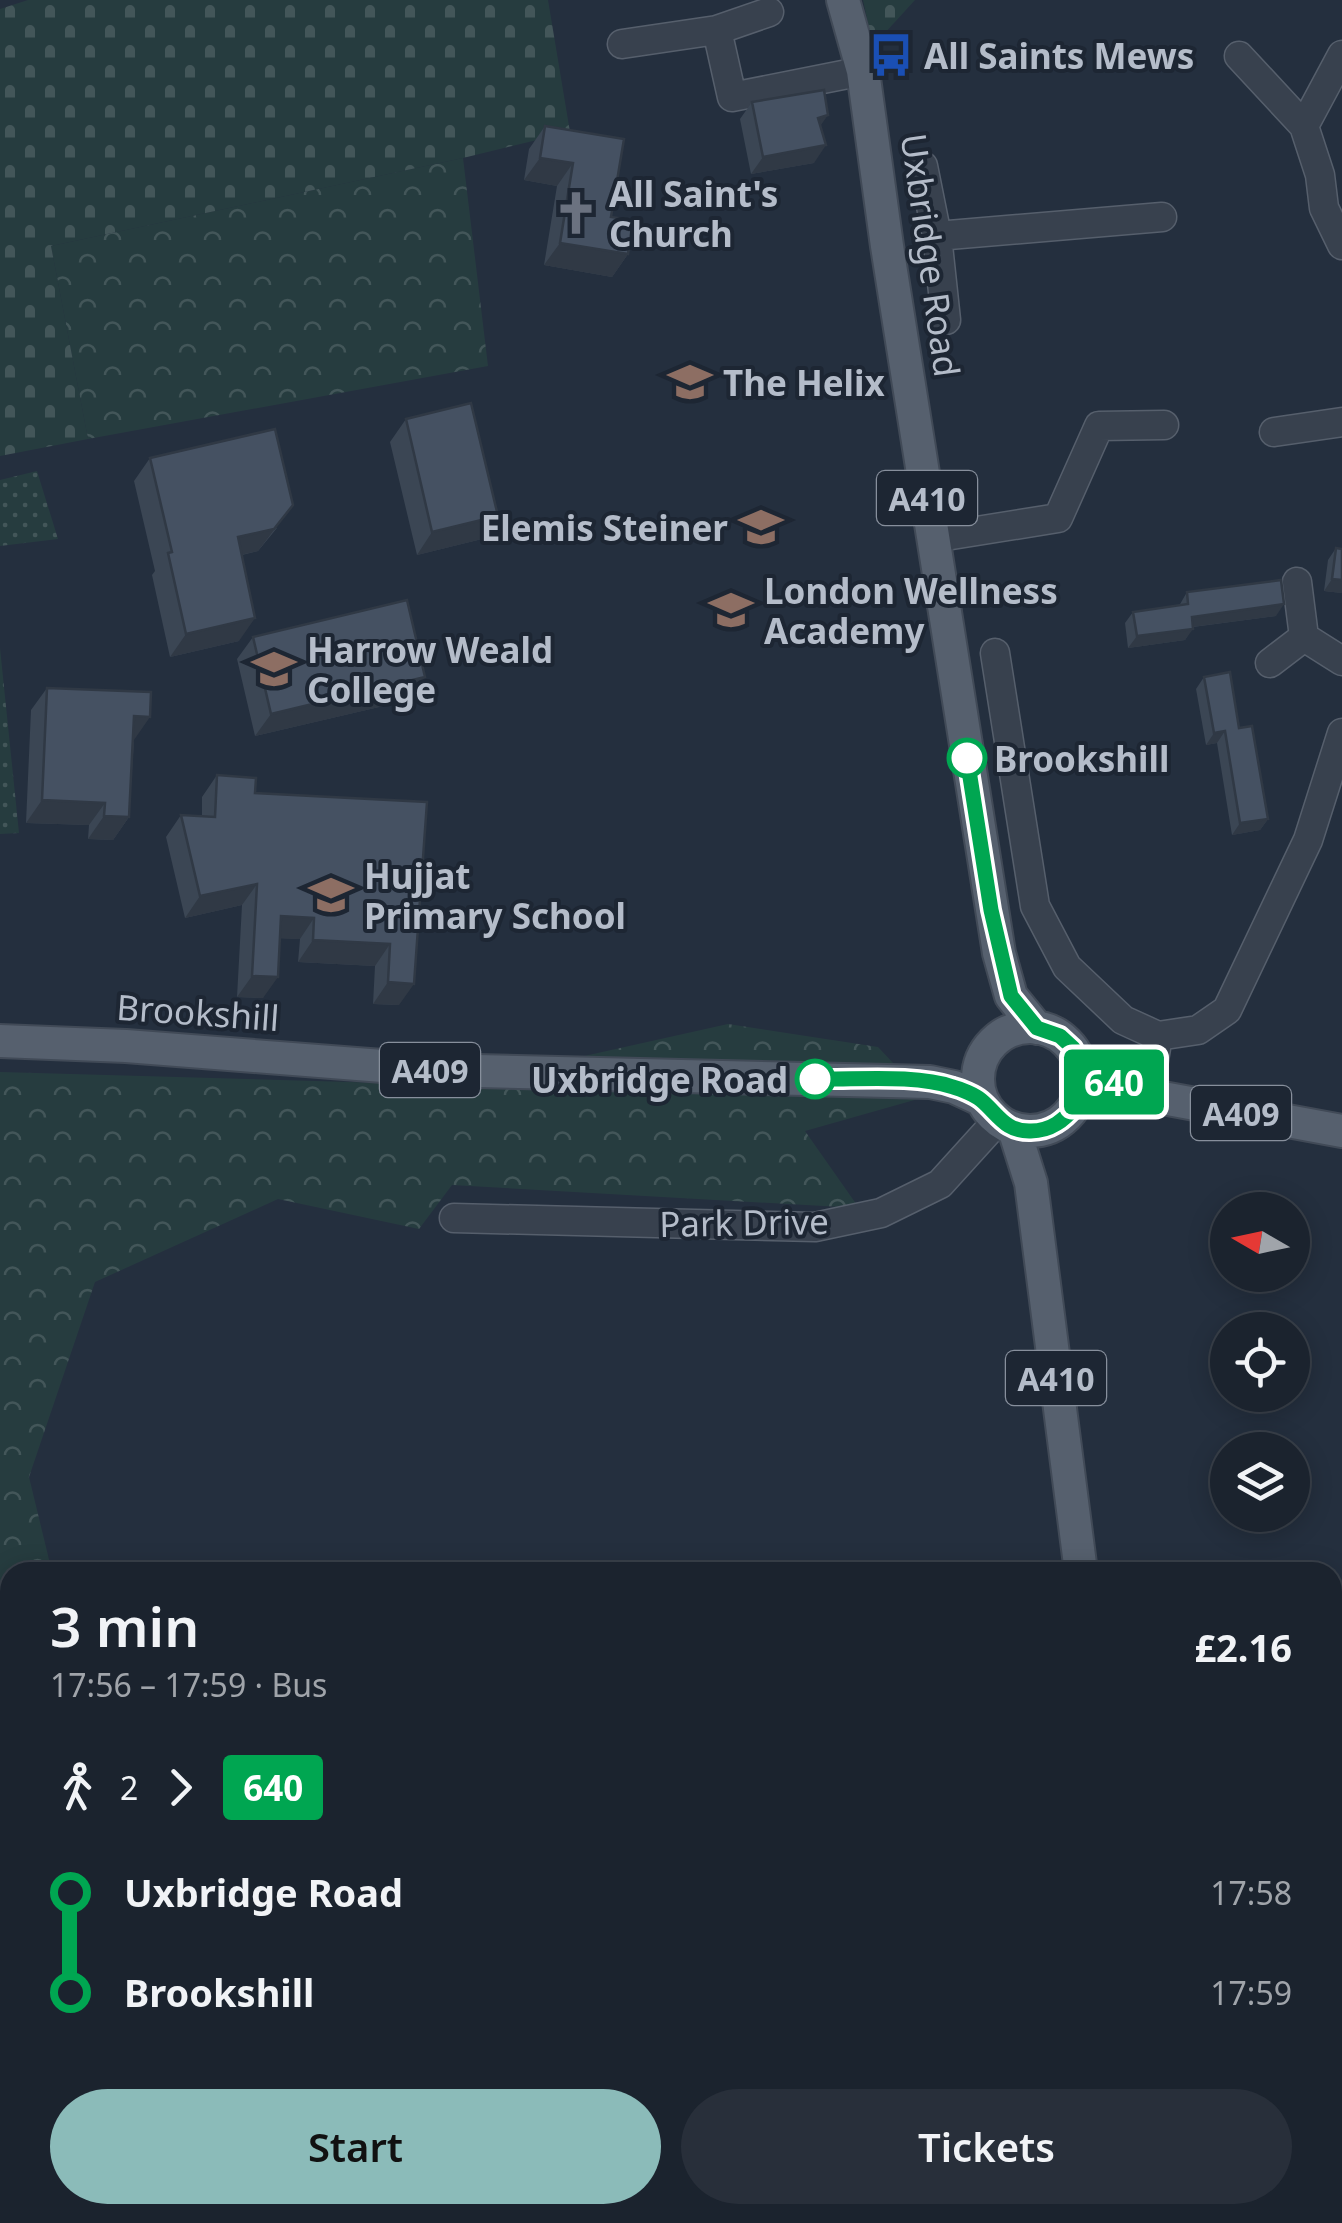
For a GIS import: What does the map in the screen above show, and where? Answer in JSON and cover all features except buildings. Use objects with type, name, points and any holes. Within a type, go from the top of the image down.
[{"type":"main road","name":"Uxbridge Road","points":[[844,0],[863,70],[991,910],[1011,996],[1037,1028]]},
{"type":"main road","name":"Uxbridge Road","points":[[1001,1035],[1011,996]]},
{"type":"main road","points":[[1022,1027],[1037,1028],[1060,1036],[1073,1048],[1081,1065],[1082,1083],[1076,1106],[1064,1120],[1032,1132],[998,1116],[978,1083],[980,1064],[1001,1035],[1022,1027]]},
{"type":"main road","name":"Brookshill","points":[[0,1042],[126,1046],[434,1070],[930,1082],[954,1087],[998,1116]]},
{"type":"main road","name":"Brookshill","points":[[930,1082],[954,1077],[980,1064]]},
{"type":"main road","name":"A409","points":[[1081,1065],[1144,1095],[1342,1131]]},
{"type":"main road","name":"A409","points":[[1076,1106],[1144,1095]]},
{"type":"main road","name":"A410","points":[[998,1116],[1031,1183],[1080,1562]]},
{"type":"main road","name":"A410","points":[[1031,1183],[1048,1128]]},
{"type":"street","points":[[622,44],[717,30],[769,12]]},
{"type":"street","points":[[717,30],[732,97],[863,70]]},
{"type":"street","points":[[1304,126],[1342,55]]},
{"type":"street","points":[[1239,56],[1304,126],[1320,175],[1324,208],[1342,245]]},
{"type":"street","points":[[923,166],[946,320]]},
{"type":"street","points":[[884,220],[934,224],[1162,217]]},
{"type":"street","points":[[1274,432],[1342,422]]},
{"type":"street","points":[[934,538],[1058,518],[1099,426],[1164,425]]},
{"type":"street","points":[[1297,582],[1304,637]]},
{"type":"street","points":[[1304,637],[1342,661]]},
{"type":"street","points":[[1270,663],[1304,637]]},
{"type":"street","points":[[956,684],[997,665],[1035,906],[1068,967],[1123,1020],[1158,1036],[1198,1030],[1228,1010],[1308,840],[1342,733]]},
{"type":"street","points":[[1144,1095],[1158,1036]]},
{"type":"street","name":"Park Drive","points":[[454,1218],[815,1227],[881,1213],[940,1184],[998,1116]]},
{"type":"green space","points":[[28,0],[548,0],[570,132],[51,246],[88,439],[0,456],[0,9]]},
{"type":"green space","points":[[863,0],[915,0],[873,46]]},
{"type":"green space","points":[[463,158],[488,366],[88,439],[51,246]]},
{"type":"green space","points":[[37,471],[58,539],[0,546],[0,480]]},
{"type":"green space","points":[[0,648],[19,833],[0,834]]},
{"type":"green space","points":[[728,1024],[878,1047],[925,1097],[805,1131],[859,1208],[452,1185],[419,1229],[278,1199],[95,1282],[29,1477],[50,1562],[0,1562],[0,1072],[454,1085]]},
{"type":"bus line","name":"640","points":[[815,1079],[930,1082],[954,1087],[982,1100],[998,1120],[1014,1129],[1032,1132],[1064,1120],[1076,1106],[1141,1094],[1081,1065],[1073,1048],[1060,1036],[1037,1028],[1011,996],[991,910],[967,758]]},
{"type":"place","name":"All Saints Mews","points":[[891,55]]},
{"type":"place","name":"All Saint's Church","points":[[576,213]]},
{"type":"place","name":"The Helix","points":[[690,382]]},
{"type":"place","name":"Elemis Steiner","points":[[761,527]]},
{"type":"place","name":"London Wellness Academy","points":[[731,610]]},
{"type":"place","name":"Harrow Weald College","points":[[274,669]]},
{"type":"place","name":"Brookshill","points":[[967,758]]},
{"type":"place","name":"Hujjat Primary School","points":[[331,895]]},
{"type":"place","name":"Uxbridge Road","points":[[815,1079]]}]
